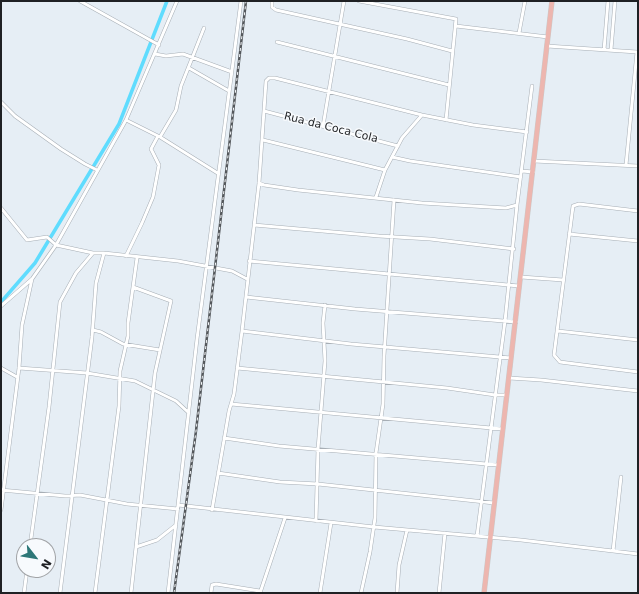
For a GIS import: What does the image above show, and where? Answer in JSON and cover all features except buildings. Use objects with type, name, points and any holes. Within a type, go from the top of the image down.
[{"type":"main road","points":[[484,593],[552,1]]},
{"type":"street","points":[[80,1],[159,45]]},
{"type":"street","points":[[1,306],[32,279],[56,245],[126,120],[177,1]]},
{"type":"street","points":[[168,593],[241,1]]},
{"type":"street","points":[[272,1],[272,7],[276,10],[340,23],[452,51]]},
{"type":"street","points":[[323,126],[344,1]]},
{"type":"street","points":[[359,1],[455,18],[456,26],[452,51],[446,120]]},
{"type":"street","points":[[520,33],[525,1]]},
{"type":"street","points":[[604,50],[608,1]]},
{"type":"street","points":[[611,50],[615,1]]},
{"type":"street","points":[[456,26],[548,37]]},
{"type":"street","points":[[126,256],[152,199],[159,165],[151,148],[176,110],[181,86],[204,28]]},
{"type":"street","points":[[277,42],[334,58],[449,85]]},
{"type":"street","points":[[547,46],[637,52],[626,165]]},
{"type":"street","points":[[155,54],[166,56],[180,53],[232,72]]},
{"type":"street","points":[[189,68],[229,91]]},
{"type":"street","points":[[212,510],[231,404],[242,331],[259,183],[266,81],[269,78],[275,78],[329,90],[422,115],[527,132]]},
{"type":"street","points":[[476,536],[510,284],[517,205],[532,86]]},
{"type":"street","points":[[1,102],[15,116],[61,150],[97,170]]},
{"type":"street","name":"Rua da Coca Cola","points":[[264,111],[398,146]]},
{"type":"street","points":[[376,198],[385,170],[398,146],[406,132],[422,115]]},
{"type":"street","points":[[126,120],[159,136],[219,174]]},
{"type":"street","points":[[263,140],[385,170]]},
{"type":"street","points":[[392,157],[521,177]]},
{"type":"street","points":[[534,161],[638,166]]},
{"type":"street","points":[[522,171],[532,172]]},
{"type":"street","points":[[259,183],[264,186],[298,190],[476,207],[506,208],[517,205]]},
{"type":"street","points":[[360,593],[374,527],[376,453],[384,404],[383,383],[394,200]]},
{"type":"street","points":[[638,211],[574,205],[571,211],[554,355],[560,362],[638,372]]},
{"type":"street","points":[[1,208],[26,240],[45,237],[56,245],[93,253],[104,252],[137,258],[178,261],[232,271],[248,279]]},
{"type":"street","points":[[254,225],[464,242],[514,249]]},
{"type":"street","points":[[569,234],[638,241]]},
{"type":"street","points":[[60,593],[93,330],[96,283],[104,252]]},
{"type":"street","points":[[31,538],[53,370],[60,302],[66,288],[76,273],[93,253]]},
{"type":"street","points":[[95,593],[119,406],[120,377],[127,345],[128,323],[137,258]]},
{"type":"street","points":[[249,261],[519,286]]},
{"type":"street","points":[[521,277],[563,280]]},
{"type":"street","points":[[1,510],[2,490],[19,368],[22,326],[32,279]]},
{"type":"street","points":[[131,593],[153,389],[171,300],[133,288]]},
{"type":"street","points":[[246,296],[325,305],[516,322]]},
{"type":"street","points":[[316,521],[318,449],[325,361],[322,323],[325,305]]},
{"type":"street","points":[[93,330],[127,345],[160,350]]},
{"type":"street","points":[[242,331],[385,347],[461,352],[511,358]]},
{"type":"street","points":[[558,331],[638,340]]},
{"type":"street","points":[[1,368],[17,378]]},
{"type":"street","points":[[19,368],[120,377],[153,389],[176,400],[189,413]]},
{"type":"street","points":[[237,368],[507,395]]},
{"type":"street","points":[[509,378],[541,380],[638,391]]},
{"type":"street","points":[[231,404],[502,429]]},
{"type":"street","points":[[224,438],[318,449],[498,465]]},
{"type":"street","points":[[218,473],[280,482],[318,484],[494,503]]},
{"type":"street","points":[[613,551],[621,477]]},
{"type":"street","points":[[2,490],[72,496],[80,495],[141,504],[476,536],[638,554]]},
{"type":"street","points":[[211,593],[212,585],[216,584],[260,592],[285,518]]},
{"type":"street","points":[[320,593],[331,522]]},
{"type":"street","points":[[136,547],[157,540],[176,525]]},
{"type":"street","points":[[397,593],[399,565],[407,530]]},
{"type":"street","points":[[439,593],[444,533]]},
{"type":"street","points":[[24,593],[26,578]]},
{"type":"waterway","points":[[1,302],[35,263],[119,124],[167,1]]},
{"type":"railway","points":[[174,593],[196,431],[246,1]]}]
